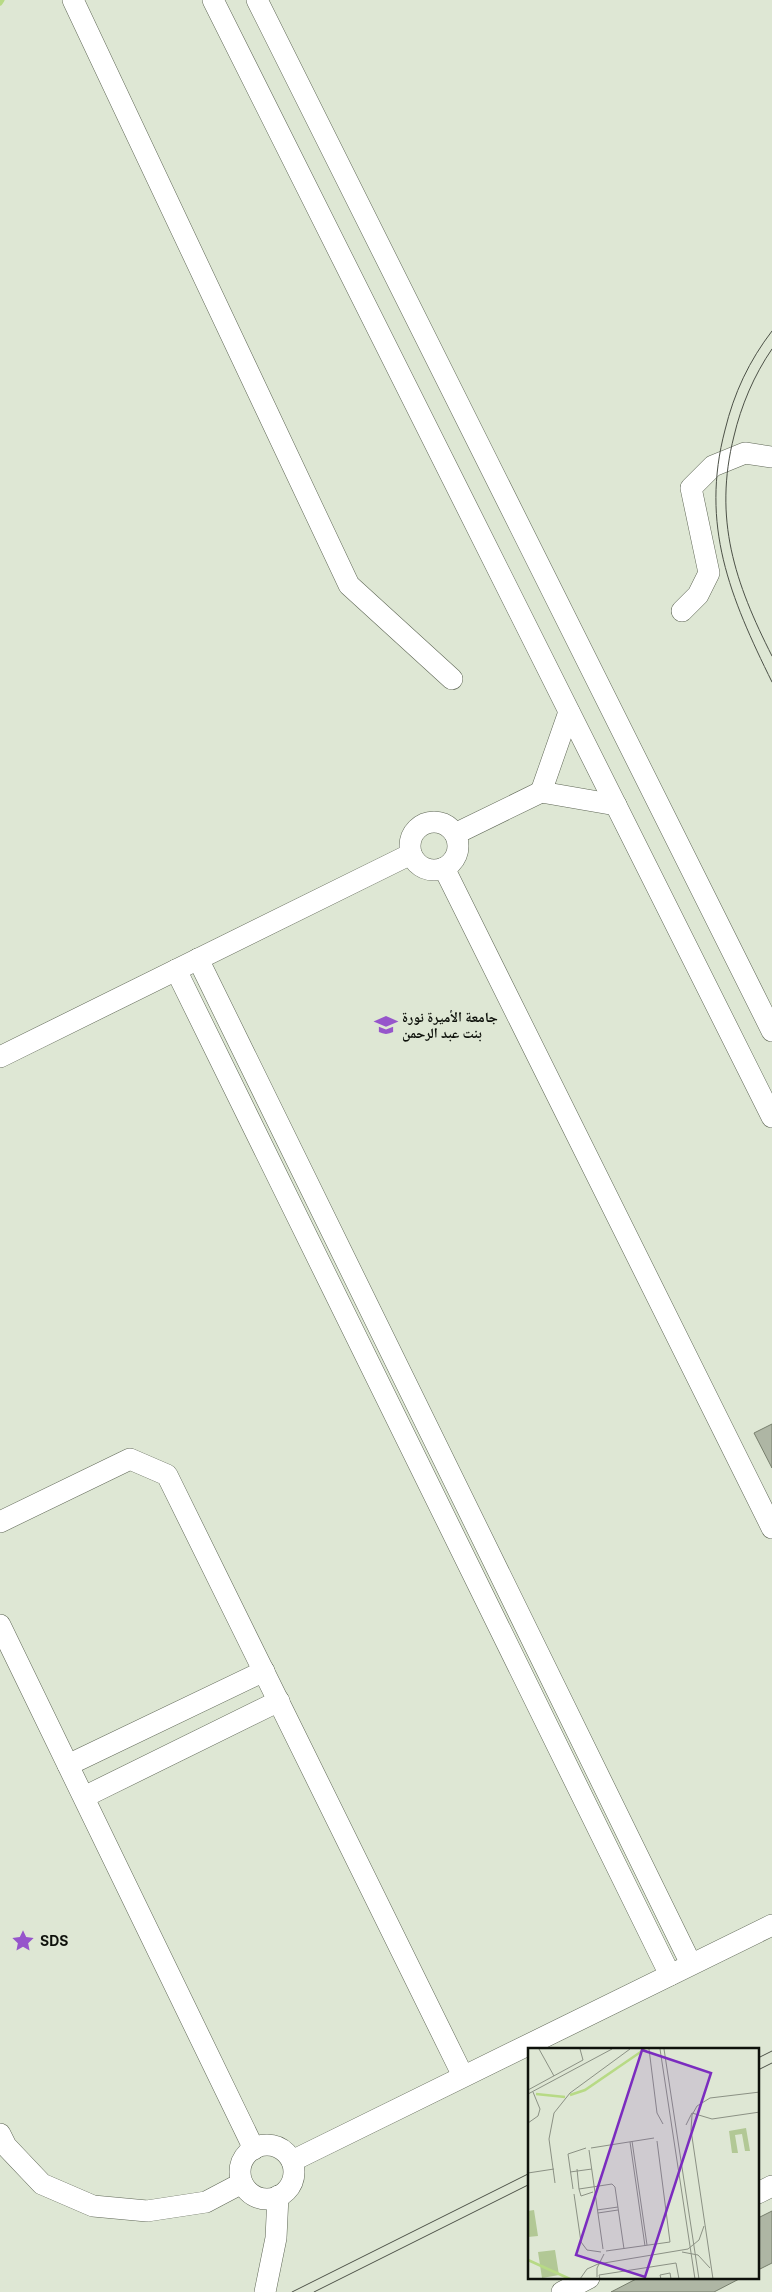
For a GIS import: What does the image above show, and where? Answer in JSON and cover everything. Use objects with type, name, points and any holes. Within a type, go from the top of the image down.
[{"type":"street","points":[[74,0],[350,585],[452,679]]},
{"type":"street","points":[[213,0],[772,1117]]},
{"type":"street","points":[[257,0],[772,1031]]},
{"type":"street","points":[[682,611],[698,595],[709,573],[691,488],[713,466],[745,453],[772,457]]},
{"type":"street","points":[[541,792],[569,712]]},
{"type":"street","points":[[455,834],[541,792],[616,805]]},
{"type":"street","points":[[436,822],[444,823],[455,834],[458,850],[451,863],[444,868],[436,870],[421,866],[411,854],[411,838],[421,826],[436,822]]},
{"type":"street","points":[[0,1057],[411,854]]},
{"type":"street","points":[[444,868],[772,1528]]},
{"type":"street","points":[[198,959],[691,1964]]},
{"type":"street","points":[[176,970],[670,1975]]},
{"type":"street","points":[[0,1522],[130,1459],[167,1475],[464,2076]]},
{"type":"street","points":[[0,1625],[254,2149]]},
{"type":"street","points":[[68,1765],[264,1671]]},
{"type":"street","points":[[84,1797],[279,1701]]},
{"type":"street","points":[[292,2161],[772,1925]]},
{"type":"street","points":[[0,2134],[6,2146],[42,2184],[93,2206],[147,2211],[206,2202],[242,2182]]},
{"type":"street","points":[[273,2146],[281,2149],[292,2161],[294,2177],[290,2185],[278,2196],[261,2198],[247,2190],[242,2182],[241,2165],[254,2149],[273,2146]]},
{"type":"street","points":[[760,2192],[772,2186]]},
{"type":"street","points":[[265,2292],[276,2238],[278,2196]]},
{"type":"street","points":[[562,2292],[585,2280]]},
{"type":"building","points":[[772,1424],[772,1468],[754,1433]]},
{"type":"building","points":[[772,2211],[772,2263],[760,2269],[760,2217]]},
{"type":"building","points":[[634,2280],[737,2280],[714,2292],[611,2292]]},
{"type":"tram line","points":[[772,331],[749,366],[733,403],[718,465],[716,498],[723,560],[732,590],[743,620],[772,682]]},
{"type":"tram line","points":[[772,349],[754,380],[740,413],[728,466],[726,495],[727,523],[731,550],[738,576],[772,656]]},
{"type":"tram line","points":[[760,2057],[772,2051]]},
{"type":"tram line","points":[[760,2069],[772,2063]]},
{"type":"tram line","points":[[292,2292],[528,2174]]},
{"type":"tram line","points":[[314,2292],[528,2185]]},
{"type":"place","name":"جامعة الأميرة نورة بنت عبد الرحمن","points":[[386,1025]]},
{"type":"place","name":"SDS","points":[[23,1941]]}]
